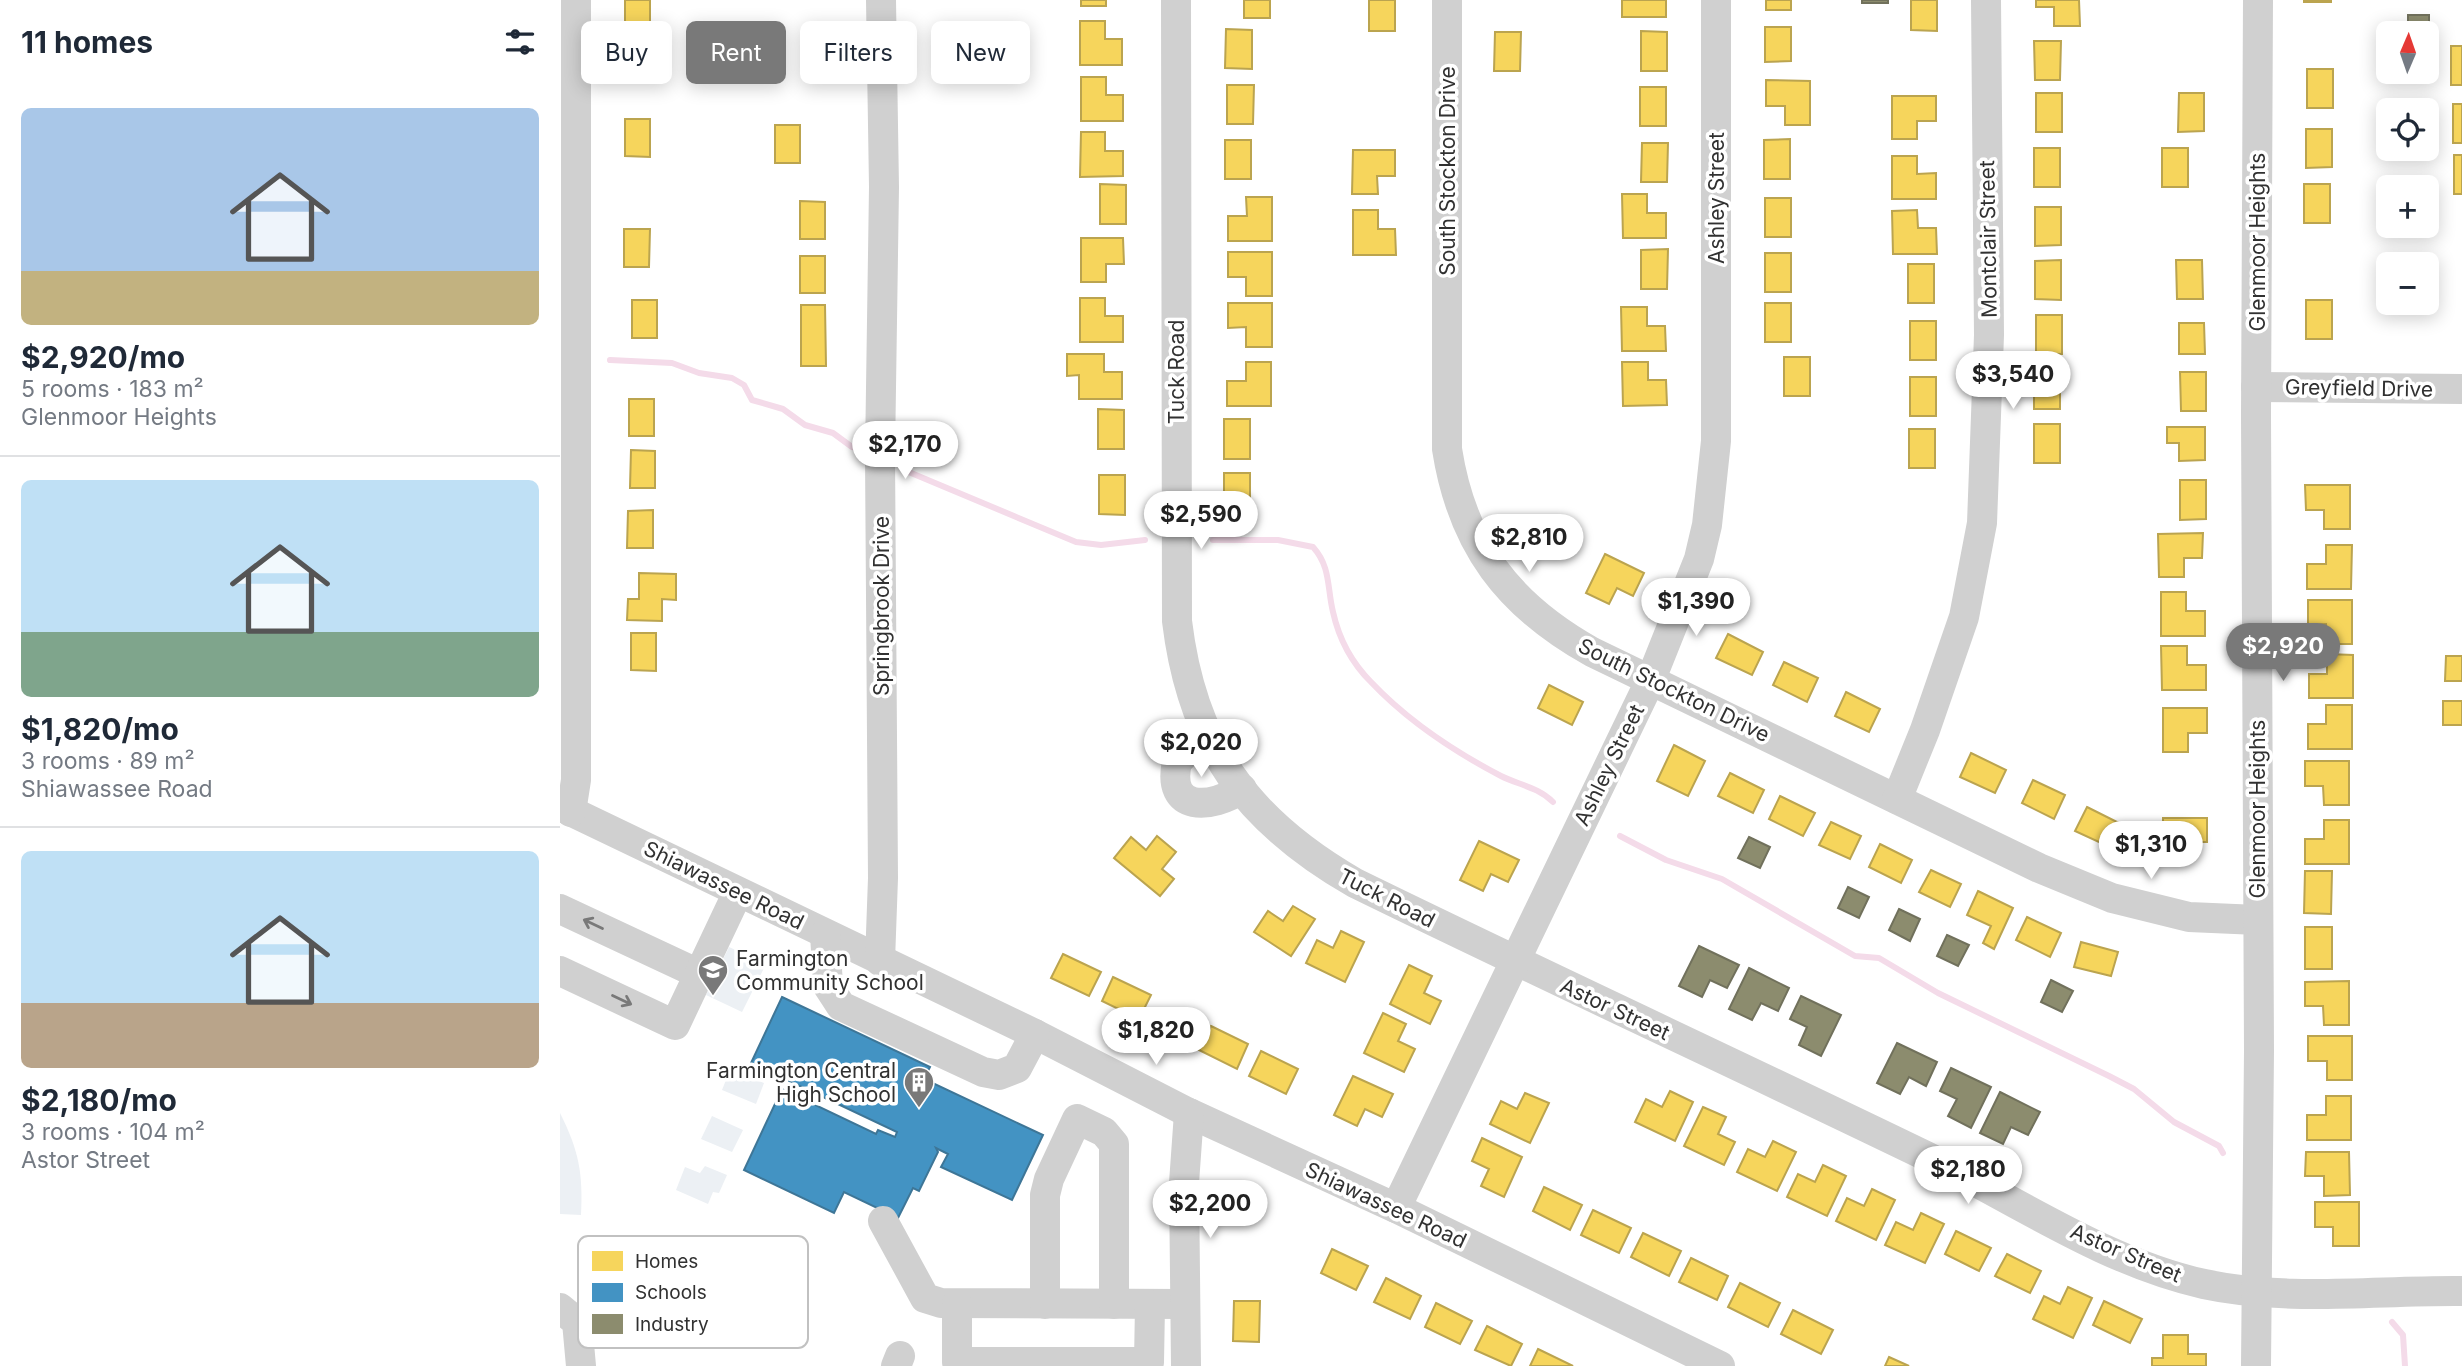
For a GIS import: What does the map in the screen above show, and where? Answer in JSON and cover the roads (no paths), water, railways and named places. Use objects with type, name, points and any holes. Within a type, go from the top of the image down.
[{"type":"street","points":[[566,809],[576,780],[576,0]]},
{"type":"street","name":"Springbrook Drive","points":[[880,961],[883,878],[880,455],[884,187],[881,0]]},
{"type":"street","name":"Tuck Road","points":[[1177,0],[1177,621],[1189,692],[1209,739],[1228,773],[1263,816],[1287,838],[1323,864],[1514,961]]},
{"type":"street","name":"South Stockton Drive","points":[[1447,0],[1446,428],[1454,491],[1479,549],[1504,586],[1532,613],[1567,638],[2039,868],[2112,898],[2189,916],[2258,920]]},
{"type":"street","name":"Ashley Street","points":[[1396,1208],[1651,679],[1699,559],[1714,470],[1716,0]]},
{"type":"street","name":"Montclair Street","points":[[1897,799],[1925,730],[1964,617],[1982,523],[1989,335],[1986,0]]},
{"type":"street","name":"Glenmoor Heights","points":[[2256,1366],[2258,0]]},
{"type":"street","name":"Greyfield Drive","points":[[2256,387],[2462,389]]},
{"type":"street","points":[[1209,739],[1191,748],[1177,762],[1175,785],[1180,794],[1192,803],[1206,804],[1227,798],[1242,789]]},
{"type":"street","name":"Shiawassee Road","points":[[566,809],[1035,1034],[1189,1113],[1396,1208],[1720,1366]]},
{"type":"street","points":[[560,971],[675,1025],[738,892]]},
{"type":"street","points":[[560,909],[699,974]]},
{"type":"street","points":[[825,934],[828,986],[841,1006],[983,1072],[999,1075],[1017,1068],[1035,1034]]},
{"type":"street","name":"Astor Street","points":[[1514,961],[1912,1149],[2134,1261],[2203,1284],[2280,1293],[2462,1292]]},
{"type":"street","points":[[1186,1366],[1184,1183],[1189,1113]]},
{"type":"street","points":[[1045,1304],[1045,1195],[1049,1178],[1077,1119],[1104,1132],[1114,1144],[1114,1304]]},
{"type":"street","points":[[883,1221],[925,1298],[957,1304],[1185,1304]]},
{"type":"street","points":[[957,1304],[957,1362],[1149,1362],[1150,1305]]},
{"type":"street","points":[[568,1315],[581,1366]]},
{"type":"waterway","points":[[610,360],[672,363],[699,373],[732,378],[744,385],[752,400],[783,409],[805,425],[833,433],[852,447],[863,449]]},
{"type":"waterway","points":[[904,470],[1076,542],[1101,545],[1145,540]]},
{"type":"waterway","points":[[1213,540],[1278,540],[1313,547],[1326,570],[1333,612],[1342,641],[1357,666],[1371,682],[1415,722],[1449,745],[1501,776],[1541,793],[1553,802]]},
{"type":"waterway","points":[[1620,836],[1666,860],[1722,879],[1855,956],[1879,958],[1938,993],[2134,1089],[2174,1122],[2219,1146],[2223,1153]]},
{"type":"waterway","points":[[2392,1322],[2403,1335],[2405,1366]]},
{"type":"place","name":"Farmington Community School","points":[[713,997]]},
{"type":"place","name":"Farmington Central High School","points":[[919,1109]]}]
